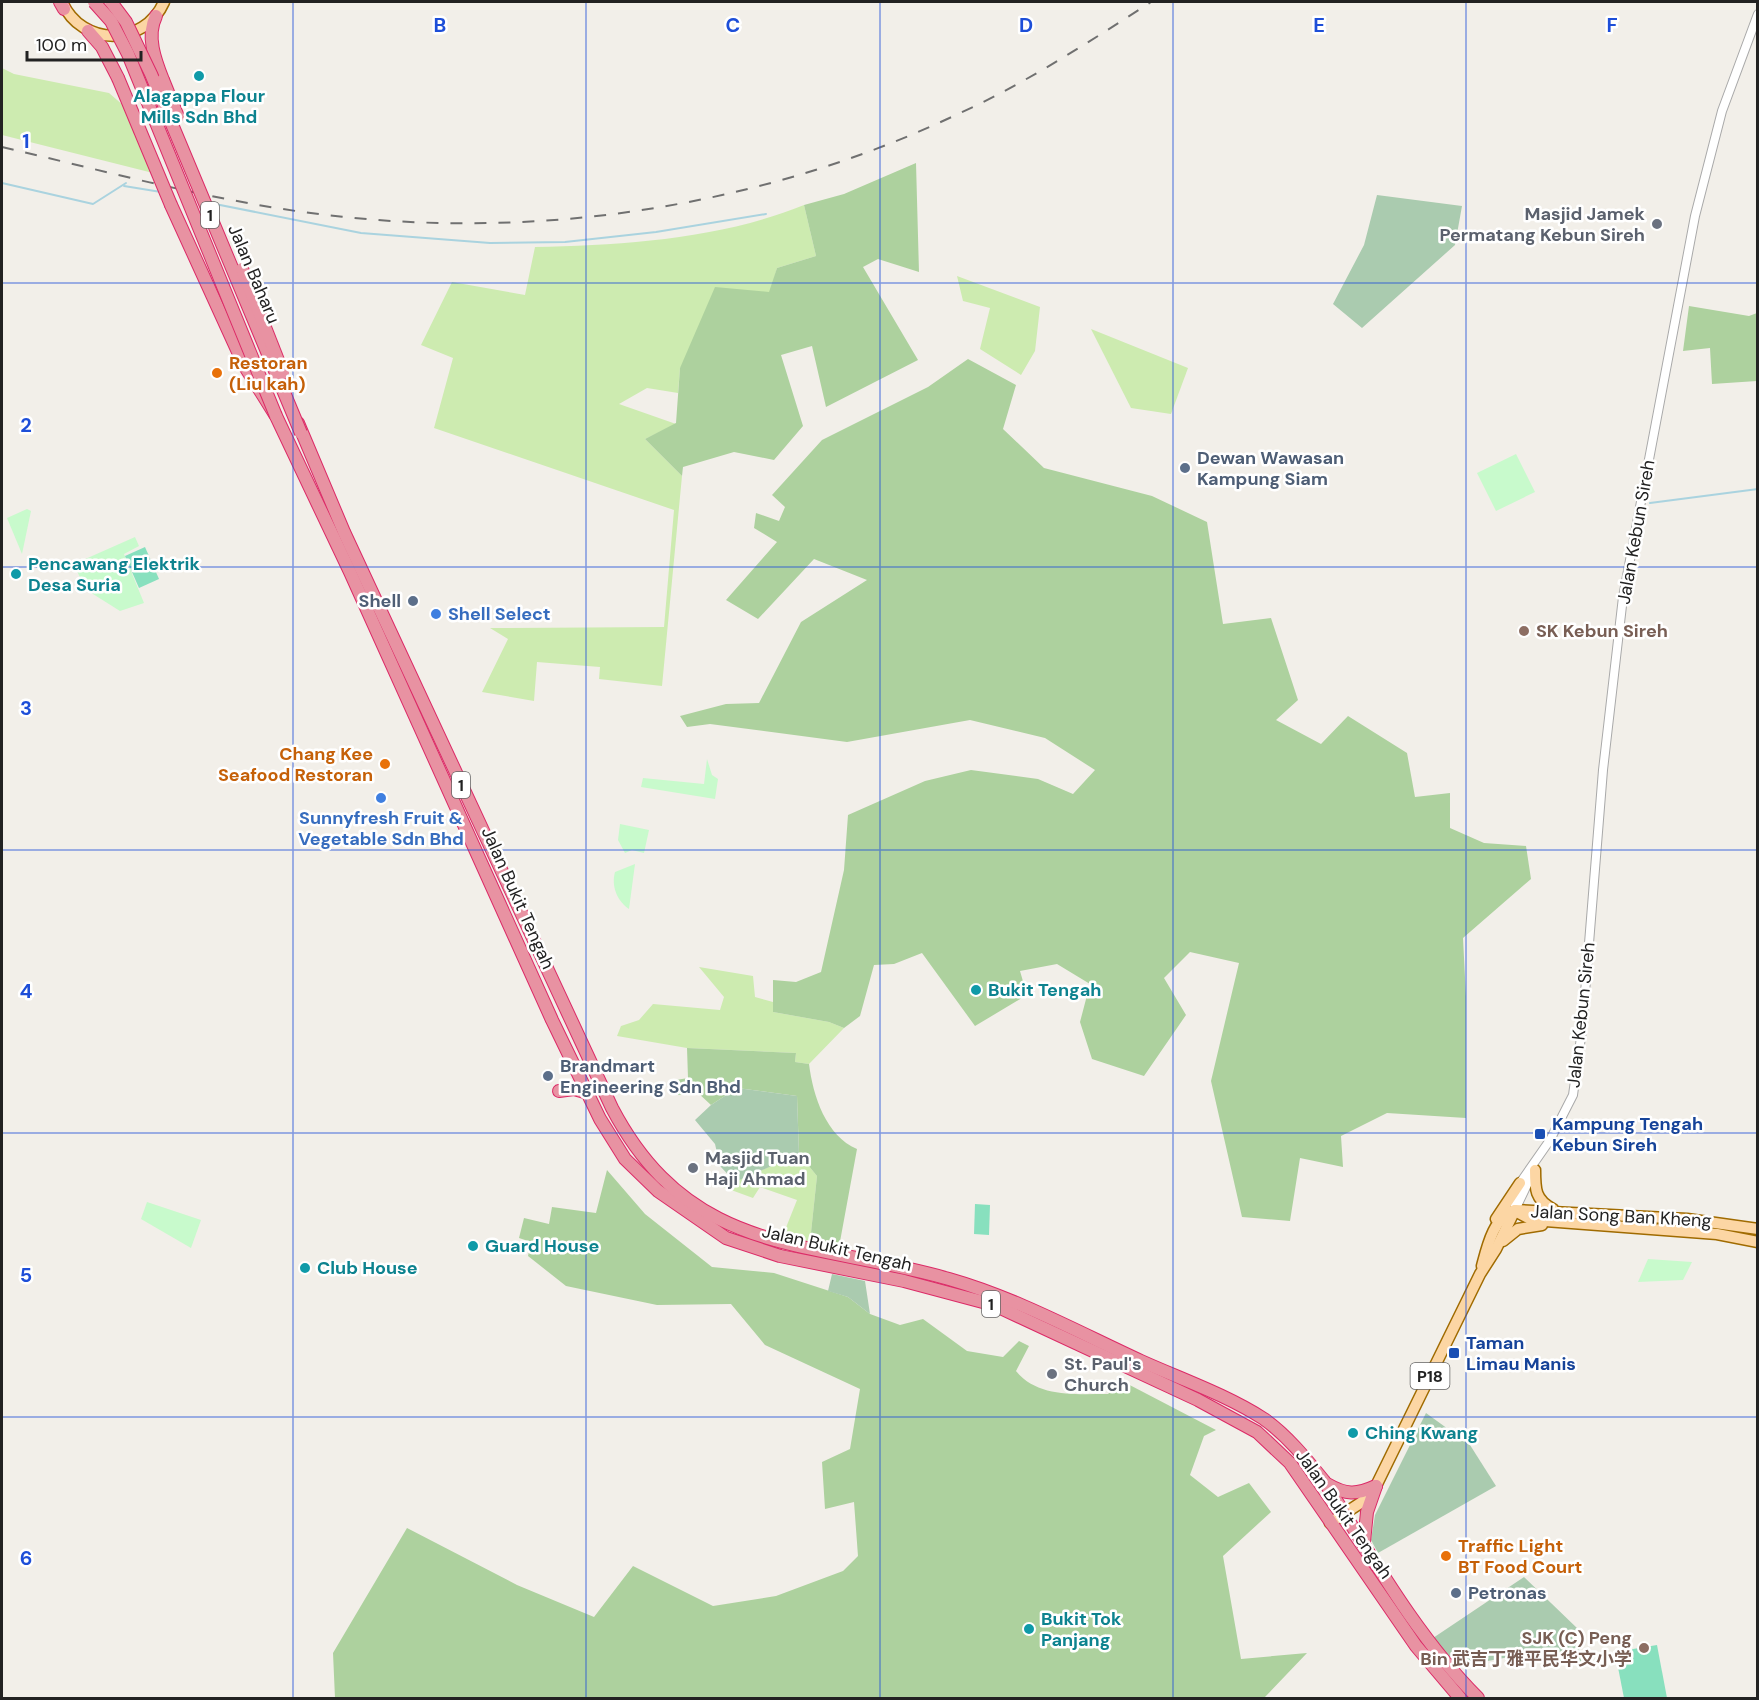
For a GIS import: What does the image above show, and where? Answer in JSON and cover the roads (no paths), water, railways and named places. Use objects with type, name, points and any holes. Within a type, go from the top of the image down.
[{"type":"highway","name":"Jalan Baharu","points":[[94,2],[111,21],[128,54],[282,429]]},
{"type":"highway","name":"Jalan Baharu","points":[[111,2],[126,22],[151,74],[302,433]]},
{"type":"highway","points":[[160,9],[152,28],[152,46],[163,80],[278,356],[302,433]]},
{"type":"highway","points":[[88,31],[102,48],[118,78],[171,205],[239,355],[276,416]]},
{"type":"highway","name":"Jalan Bukit Tengah","points":[[282,429],[588,1093],[613,1142],[631,1165],[658,1191],[726,1238],[780,1256],[904,1281],[986,1302],[1115,1360],[1257,1432],[1290,1463],[1416,1646],[1460,1698]]},
{"type":"highway","name":"Jalan Bukit Tengah","points":[[302,433],[344,532],[612,1108],[629,1139],[667,1182],[701,1209],[753,1235],[948,1279],[1000,1296],[1205,1389],[1264,1420],[1305,1458],[1323,1481],[1426,1636],[1458,1678],[1478,1698]]},
{"type":"highway","points":[[559,1091],[574,1089],[588,1093]]},
{"type":"highway","points":[[1323,1481],[1346,1494],[1362,1492],[1376,1486]]},
{"type":"highway","points":[[1364,1542],[1367,1512],[1376,1486]]},
{"type":"main road","points":[[62,4],[77,24],[88,31],[107,36],[121,36],[140,29],[160,9],[173,2]]},
{"type":"main road","points":[[1536,1166],[1536,1194],[1544,1204],[1556,1211]]},
{"type":"main road","points":[[1492,1248],[1503,1205],[1520,1183]]},
{"type":"main road","name":"Jalan Kebun Sireh","points":[[1330,1523],[1362,1502],[1376,1486],[1480,1274],[1503,1216],[1515,1210]]},
{"type":"main road","name":"Jalan Song Ban Kheng","points":[[1515,1210],[1719,1222],[1758,1229]]},
{"type":"main road","name":"Jalan Song Ban Kheng","points":[[1515,1210],[1532,1220],[1717,1234],[1758,1242]]},
{"type":"main road","points":[[1492,1248],[1518,1229],[1563,1223]]},
{"type":"street","name":"Jalan Kebun Sireh","points":[[1515,1210],[1573,1095],[1582,1032],[1603,770],[1623,597],[1691,234],[1722,111],[1758,14]]},
{"type":"street","name":"Jalan Kebun Sireh","points":[[1515,1210],[1514,1199],[1520,1183],[1536,1166]]},
{"type":"waterway","points":[[2,183],[93,204],[126,183]]},
{"type":"waterway","points":[[124,186],[161,192]]},
{"type":"waterway","points":[[210,203],[361,233],[490,243],[565,242],[656,232],[766,214]]},
{"type":"waterway","points":[[1650,503],[1758,489]]},
{"type":"railway","points":[[2,147],[227,199],[303,212],[387,221],[471,223],[555,220],[638,211],[721,195],[802,174],[881,147],[958,114],[1008,89],[1081,47],[1151,2]]},
{"type":"place","name":"Alagappa Flour Mills Sdn Bhd","points":[[199,76]]},
{"type":"place","name":"Masjid Jamek Permatang Kebun Sireh","points":[[1657,224]]},
{"type":"place","name":"Restoran (Liu kah)","points":[[217,373]]},
{"type":"place","name":"Dewan Wawasan Kampung Siam","points":[[1185,468]]},
{"type":"place","name":"Pencawang Elektrik Desa Suria","points":[[16,574]]},
{"type":"place","name":"Shell","points":[[413,601]]},
{"type":"place","name":"Shell Select","points":[[436,614]]},
{"type":"place","name":"SK Kebun Sireh","points":[[1524,631]]},
{"type":"place","name":"Chang Kee Seafood Restoran","points":[[385,764]]},
{"type":"place","name":"Sunnyfresh Fruit & Vegetable Sdn Bhd","points":[[381,798]]},
{"type":"place","name":"Bukit Tengah","points":[[976,990]]},
{"type":"place","name":"Brandmart Engineering Sdn Bhd","points":[[548,1076]]},
{"type":"place","name":"Kampung Tengah Kebun Sireh","points":[[1540,1134]]},
{"type":"place","name":"Masjid Tuan Haji Ahmad","points":[[693,1168]]},
{"type":"place","name":"Guard House","points":[[473,1246]]},
{"type":"place","name":"Club House","points":[[305,1268]]},
{"type":"place","name":"Taman Limau Manis","points":[[1454,1353]]},
{"type":"place","name":"St. Paul's Church","points":[[1052,1374]]},
{"type":"place","name":"Ching Kwang","points":[[1353,1433]]},
{"type":"place","name":"Traffic Light BT Food Court","points":[[1446,1556]]},
{"type":"place","name":"Petronas","points":[[1456,1593]]},
{"type":"place","name":"Bukit Tok Panjang","points":[[1029,1629]]},
{"type":"place","name":"SJK (C) Peng Bin 武吉丁雅平民华文小学","points":[[1644,1648]]}]
